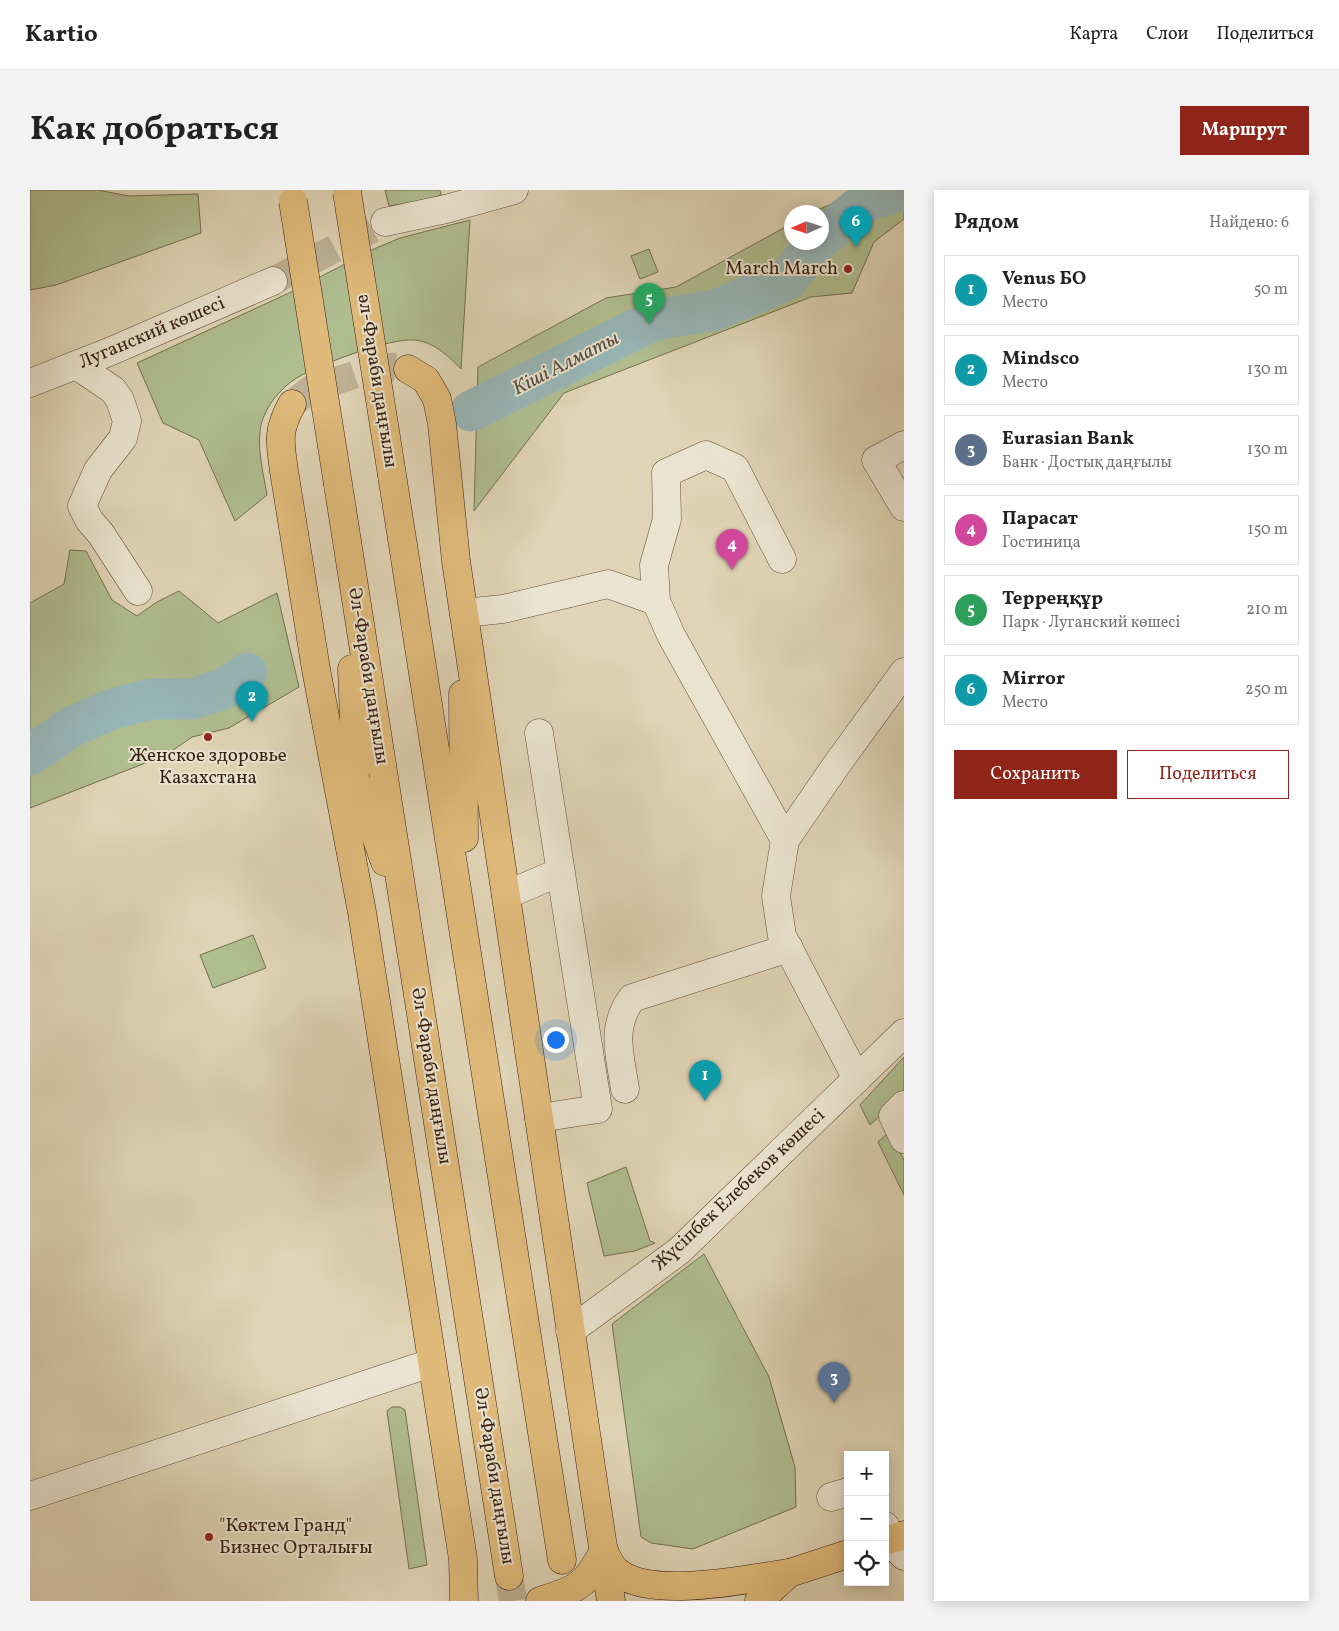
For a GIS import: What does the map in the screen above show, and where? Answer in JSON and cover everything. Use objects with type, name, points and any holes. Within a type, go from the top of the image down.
[{"type":"main road","name":"әл-Фараби даңғылы","points":[[347,191],[407,571]]},
{"type":"main road","name":"әл-Фараби даңғылы","points":[[292,195],[352,576]]},
{"type":"main road","points":[[408,369],[426,380],[438,399],[464,613],[611,1601]]},
{"type":"main road","points":[[292,404],[282,421],[280,440],[316,669],[362,912],[463,1559],[465,1600]]},
{"type":"main road","points":[[407,571],[483,808],[506,895]]},
{"type":"main road","points":[[407,571],[562,1560]]},
{"type":"main road","points":[[352,576],[352,667],[362,912]]},
{"type":"main road","name":"Әл-Фараби даңғылы","points":[[352,576],[509,1576]]},
{"type":"main road","points":[[464,613],[462,744],[464,852],[479,1027]]},
{"type":"main road","points":[[316,669],[386,863],[425,1036]]},
{"type":"main road","points":[[604,1550],[612,1567],[618,1573],[629,1579],[651,1585],[702,1585],[789,1574]]},
{"type":"main road","points":[[540,1601],[574,1590],[585,1582],[604,1550]]},
{"type":"main road","points":[[707,1601],[844,1555]]},
{"type":"main road","points":[[759,1601],[789,1574]]},
{"type":"street","points":[[385,222],[454,207],[514,190]]},
{"type":"street","name":"Луганский көшесі","points":[[30,383],[273,281]]},
{"type":"street","points":[[76,365],[113,390],[120,400],[127,421],[123,438],[98,470],[82,506],[89,520],[101,534],[138,591]]},
{"type":"street","points":[[904,445],[876,460],[904,507]]},
{"type":"street","points":[[782,559],[735,468],[706,455],[666,473],[667,519],[654,565],[656,601],[670,635],[786,840]]},
{"type":"street","points":[[464,613],[503,609],[608,584],[656,601]]},
{"type":"street","points":[[857,1079],[782,936],[776,896],[786,840],[835,767],[904,672]]},
{"type":"street","points":[[538,733],[598,1109],[539,1118]]},
{"type":"street","points":[[506,895],[560,872]]},
{"type":"street","points":[[625,1089],[617,1032],[622,1012],[632,998],[789,948]]},
{"type":"street","name":"Жүсіпбек Елебеков көшесі","points":[[570,1331],[679,1251],[904,1033]]},
{"type":"street","points":[[904,1105],[893,1116],[904,1139]]},
{"type":"street","points":[[30,1496],[431,1363]]},
{"type":"green space","points":[[30,190],[98,190],[128,196],[198,194],[201,233],[56,285],[30,290]]},
{"type":"green space","points":[[385,190],[440,190],[441,195],[429,200],[389,206]]},
{"type":"green space","points":[[865,190],[904,190],[904,219],[874,242],[852,293],[811,297],[564,393],[474,511],[478,367],[606,298],[676,287],[784,228],[784,250],[829,250],[829,205]]},
{"type":"green space","points":[[470,220],[461,369],[446,354],[434,346],[421,341],[403,340],[357,352],[325,364],[296,378],[275,398],[267,410],[261,425],[260,455],[267,495],[235,521],[199,440],[163,423],[137,363],[289,293],[374,249],[400,238]]},
{"type":"green space","points":[[649,249],[658,272],[640,279],[631,256]]},
{"type":"green space","points":[[70,550],[86,551],[112,600],[137,616],[157,602],[179,591],[218,623],[277,593],[299,687],[229,728],[192,737],[166,755],[30,808],[30,603],[64,584]]},
{"type":"green space","points":[[253,935],[266,968],[213,988],[200,955]]},
{"type":"green space","points":[[904,1057],[904,1094],[870,1125],[860,1105]]},
{"type":"green space","points":[[889,1132],[904,1160],[904,1195],[878,1142]]},
{"type":"green space","points":[[626,1167],[650,1241],[655,1243],[635,1251],[604,1256],[587,1183]]},
{"type":"green space","points":[[704,1254],[769,1377],[795,1467],[796,1507],[693,1549],[651,1543],[641,1537],[612,1324]]},
{"type":"green space","points":[[392,1407],[400,1407],[405,1410],[427,1565],[409,1569],[387,1411]]},
{"type":"waterway","name":"Кіші Алматы","points":[[829,231],[864,203],[901,190]]},
{"type":"waterway","name":"Кіші Алматы","points":[[471,411],[654,320],[715,310],[787,280],[811,250]]},
{"type":"waterway","name":"Кіші Алматы","points":[[30,755],[73,726],[112,709],[151,699],[193,699],[225,688],[247,673]]},
{"type":"tunnel","points":[[273,281],[385,222]]},
{"type":"tunnel","points":[[292,404],[311,389],[372,369],[392,367],[408,369]]},
{"type":"tunnel","points":[[509,1576],[513,1601]]},
{"type":"place","name":"Mirror","points":[[856,247]]},
{"type":"place","name":"March March","points":[[848,269]]},
{"type":"place","name":"Терреңқұр","points":[[649,324]]},
{"type":"place","name":"Парасат","points":[[732,570]]},
{"type":"place","name":"Mindsco","points":[[252,722]]},
{"type":"place","name":"Женское здоровье Казахстана","points":[[208,737]]},
{"type":"place","name":"Venus БО","points":[[705,1101]]},
{"type":"place","name":"Eurasian Bank","points":[[834,1403]]},
{"type":"place","name":"\"Көктем Гранд\" Бизнес Орталығы","points":[[209,1537]]}]
